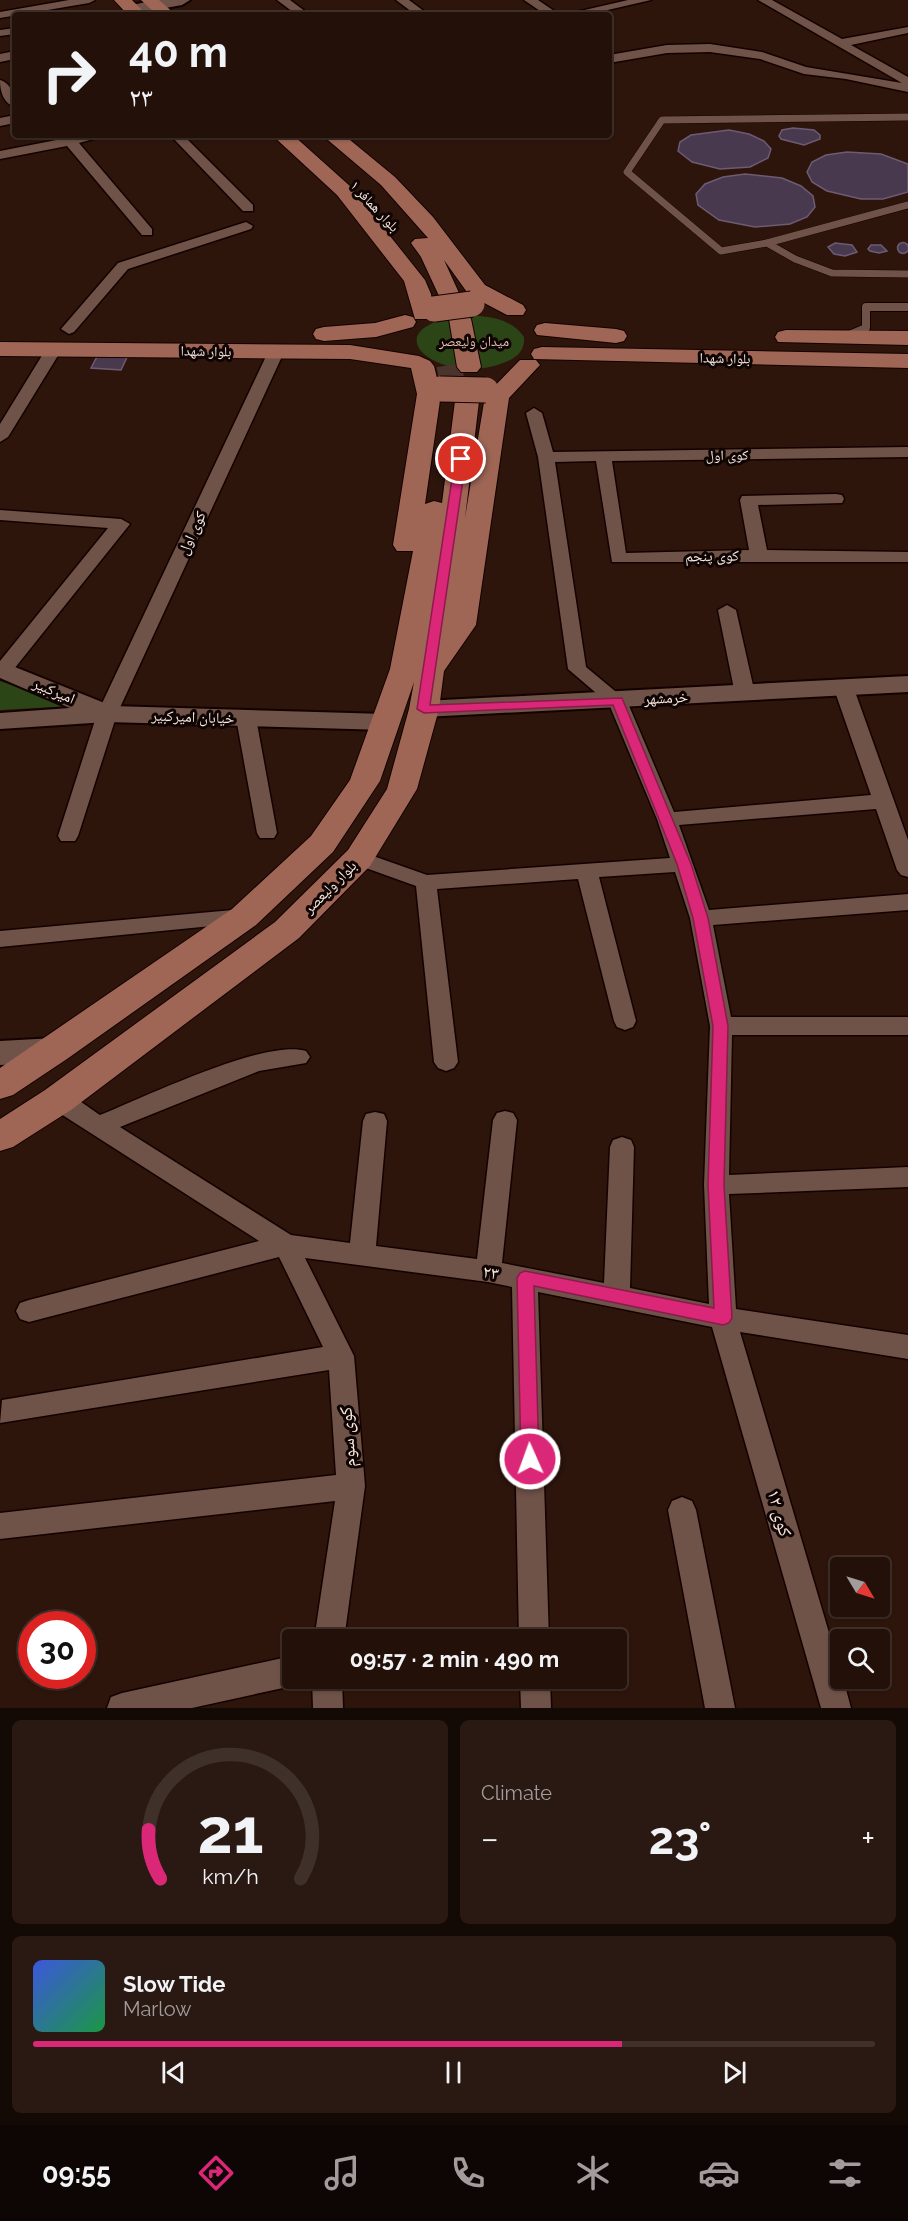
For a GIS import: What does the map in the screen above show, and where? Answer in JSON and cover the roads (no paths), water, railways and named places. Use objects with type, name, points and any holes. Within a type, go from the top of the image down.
[{"type":"main road","points":[[285,138],[344,190],[414,280],[443,304],[515,310],[533,319],[545,330],[548,342],[535,360],[454,380],[397,343],[396,335],[443,304]]},
{"type":"main road","name":"بلوار همافر ۱","points":[[297,138],[360,186],[396,225],[420,258],[443,304]]},
{"type":"main road","name":"بلوار همافر ۱","points":[[321,138],[374,183],[432,257],[443,304],[454,380],[445,502]]},
{"type":"main road","points":[[336,138],[388,181],[426,221],[443,304]]},
{"type":"main road","name":"بلوار شهدا","points":[[23,328],[337,334],[376,330],[443,304]]},
{"type":"main road","name":"بلوار شهدا","points":[[545,330],[600,336],[908,338]]},
{"type":"main road","name":"بلوار شهدا","points":[[0,349],[350,352],[454,380]]},
{"type":"main road","name":"بلوار شهدا","points":[[535,360],[908,361]]},
{"type":"main road","points":[[454,380],[462,625],[417,670],[394,621],[454,380]]},
{"type":"main road","name":"بلوار ولیعصر","points":[[0,1137],[58,1100],[287,930],[359,858],[402,789],[424,709],[417,670],[445,502]]},
{"type":"main road","name":"بلوار ولیعصر","points":[[0,1085],[55,1050],[244,917],[322,844],[365,781],[386,722],[417,670]]},
{"type":"street","points":[[18,12],[89,0]]},
{"type":"street","points":[[130,8],[157,7],[182,0]]},
{"type":"street","points":[[283,0],[300,12]]},
{"type":"street","points":[[402,0],[419,12]]},
{"type":"street","points":[[530,0],[549,12]]},
{"type":"street","points":[[584,12],[645,0]]},
{"type":"street","points":[[764,0],[908,82]]},
{"type":"street","points":[[841,43],[908,30]]},
{"type":"street","points":[[612,58],[667,49],[710,48],[762,56],[804,70],[846,75],[908,88]]},
{"type":"street","points":[[1,85],[12,99]]},
{"type":"street","points":[[0,155],[44,140],[70,141],[86,138]]},
{"type":"street","points":[[179,138],[248,208]]},
{"type":"street","points":[[70,141],[147,232]]},
{"type":"street","points":[[69,329],[123,266],[246,226]]},
{"type":"street","points":[[0,437],[54,349]]},
{"type":"street","name":"کوی اول","points":[[68,836],[107,714],[276,352]]},
{"type":"street","points":[[534,413],[546,457],[577,669],[617,700]]},
{"type":"street","name":"کوی اول","points":[[546,457],[908,452]]},
{"type":"street","name":"کوی پنجم","points":[[603,456],[618,558],[759,555],[908,557]]},
{"type":"street","points":[[759,555],[748,500],[836,499]]},
{"type":"street","points":[[0,515],[121,524],[2,669]]},
{"type":"street","points":[[727,610],[745,694]]},
{"type":"street","name":"امیرکبیر","points":[[2,669],[107,714]]},
{"type":"street","name":"خرمشهر","points":[[424,709],[908,684]]},
{"type":"street","points":[[843,687],[908,870]]},
{"type":"street","name":"کوی ۱۲","points":[[617,700],[667,819],[684,864],[700,918],[721,1026],[716,1185],[723,1318],[836,1708]]},
{"type":"street","name":"خیابان امیرکبیر","points":[[0,721],[107,714],[386,722]]},
{"type":"street","points":[[246,718],[267,833]]},
{"type":"street","points":[[667,819],[885,801]]},
{"type":"street","points":[[359,858],[426,882],[684,864]]},
{"type":"street","points":[[586,870],[625,1020]]},
{"type":"street","points":[[426,882],[446,1062]]},
{"type":"street","points":[[700,918],[908,902]]},
{"type":"street","points":[[0,939],[244,917]]},
{"type":"street","points":[[721,1026],[908,1026]]},
{"type":"street","points":[[0,1053],[55,1050]]},
{"type":"street","points":[[98,1126],[256,1062],[298,1057]]},
{"type":"street","points":[[58,1100],[286,1245]]},
{"type":"street","points":[[488,1271],[505,1120]]},
{"type":"street","points":[[362,1254],[375,1121]]},
{"type":"street","points":[[617,1295],[622,1147]]},
{"type":"street","points":[[716,1185],[908,1177]]},
{"type":"street","points":[[29,1311],[286,1245]]},
{"type":"street","name":"۲۳","points":[[286,1245],[488,1271],[723,1318],[908,1347]]},
{"type":"street","name":"کوی سوم","points":[[286,1245],[340,1356],[351,1486],[331,1629]]},
{"type":"street","points":[[525,1278],[534,1629]]},
{"type":"street","points":[[2,1412],[340,1356]]},
{"type":"street","points":[[0,1526],[351,1486]]},
{"type":"street","points":[[682,1510],[720,1708]]},
{"type":"street","points":[[122,1708],[282,1673]]},
{"type":"street","points":[[327,1689],[328,1708]]},
{"type":"street","points":[[535,1689],[536,1708]]},
{"type":"lane","points":[[908,117],[662,120],[627,172],[721,251],[767,243],[908,205]]},
{"type":"lane","points":[[767,243],[795,259],[832,273],[908,274]]},
{"type":"lane","points":[[843,337],[867,328],[866,307],[908,307]]},
{"type":"tunnel","points":[[449,365],[454,392]]},
{"type":"district","name":"میدان ولیعصر","points":[[474,341]]}]
